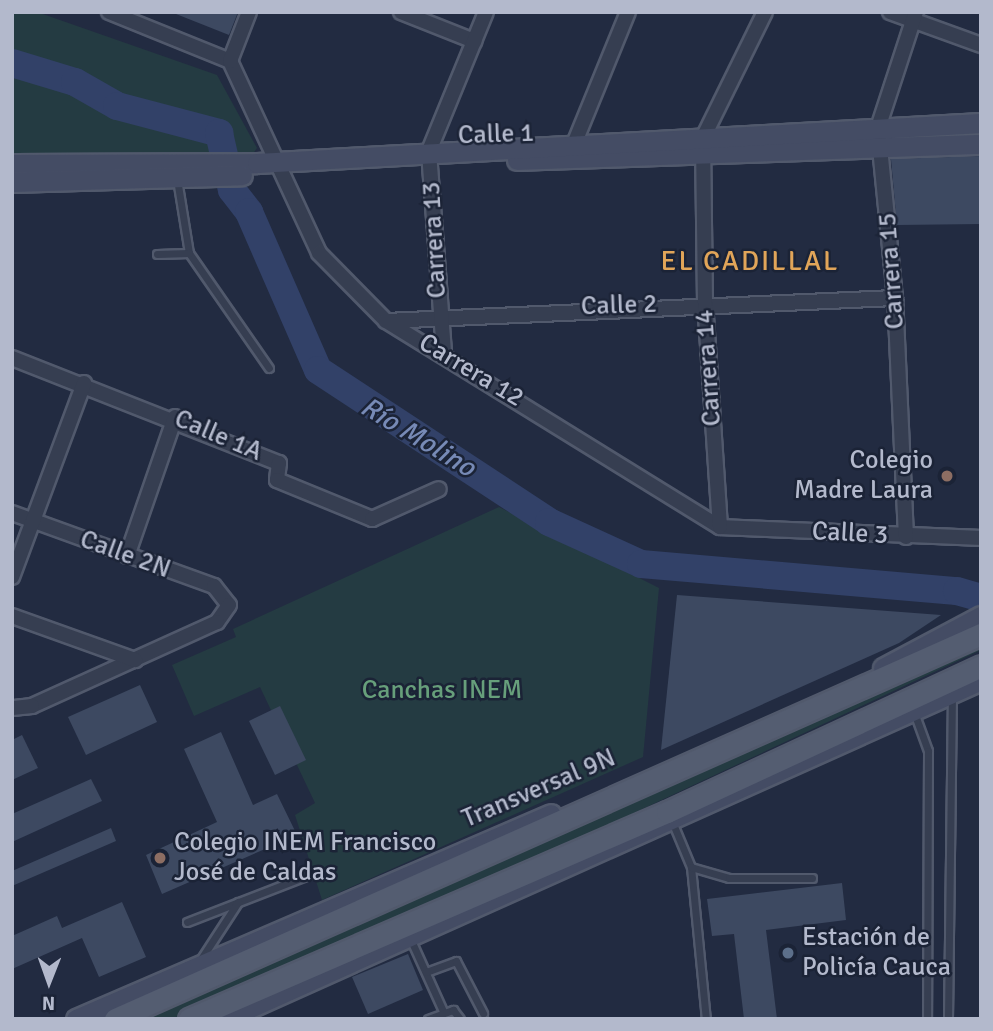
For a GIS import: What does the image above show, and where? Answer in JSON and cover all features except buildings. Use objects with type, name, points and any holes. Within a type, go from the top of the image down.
[{"type":"main road","name":"Calle 1","points":[[703,146],[878,128],[981,122]]},
{"type":"main road","name":"Calle 1","points":[[12,182],[571,151],[703,146],[883,149],[981,144]]},
{"type":"main road","name":"Calle 1","points":[[12,164],[186,171]]},
{"type":"main road","name":"Transversal 9N","points":[[76,1019],[765,723],[981,616]]},
{"type":"main road","name":"Transversal 9N","points":[[115,1019],[794,721],[981,634]]},
{"type":"main road","points":[[225,1019],[410,938],[670,818],[981,666]]},
{"type":"main road","points":[[190,1018],[915,715],[981,680]]},
{"type":"main road","points":[[765,723],[794,721]]},
{"type":"street","points":[[109,12],[230,61],[280,167]]},
{"type":"street","points":[[230,61],[249,12]]},
{"type":"street","points":[[401,12],[474,41]]},
{"type":"street","name":"Carrera 13","points":[[444,352],[439,314],[430,157],[486,12]]},
{"type":"street","points":[[571,151],[628,12]]},
{"type":"street","name":"Carrera 14","points":[[720,527],[705,303],[703,146],[765,12]]},
{"type":"street","points":[[890,12],[915,15],[981,45]]},
{"type":"street","points":[[878,128],[915,15]]},
{"type":"street","name":"Carrera 15","points":[[878,128],[883,149],[895,298],[906,537]]},
{"type":"street","name":"Carrera 12","points":[[280,167],[319,253],[386,321],[444,352],[720,527]]},
{"type":"street","name":"Calle 2","points":[[386,321],[439,314],[895,298]]},
{"type":"street","name":"Calle 1A","points":[[12,358],[175,417],[279,463],[276,480],[372,519],[439,489]]},
{"type":"street","points":[[12,577],[36,523],[84,383]]},
{"type":"street","points":[[127,556],[175,417]]},
{"type":"street","name":"Calle 2N","points":[[12,513],[214,586],[229,606],[217,622],[135,660]]},
{"type":"street","name":"Calle 3","points":[[720,527],[906,537],[981,538]]},
{"type":"street","points":[[12,616],[135,660]]},
{"type":"street","points":[[12,708],[135,660]]},
{"type":"lane","points":[[186,171],[190,253],[269,368]]},
{"type":"lane","points":[[157,254],[190,253]]},
{"type":"lane","points":[[948,1019],[952,695]]},
{"type":"lane","points":[[915,715],[928,751],[927,1019]]},
{"type":"lane","points":[[670,818],[691,867],[706,1019]]},
{"type":"lane","points":[[691,867],[729,878],[812,878]]},
{"type":"lane","points":[[187,922],[311,874]]},
{"type":"lane","points":[[196,966],[238,902]]},
{"type":"lane","points":[[410,938],[443,1011]]},
{"type":"lane","points":[[426,972],[456,961],[483,1013]]},
{"type":"lane","points":[[428,1019],[443,1011],[453,1010],[460,1019]]},
{"type":"green space","points":[[12,12],[37,12],[217,75],[257,148],[252,155],[12,159]]},
{"type":"green space","name":"Canchas INEM","points":[[499,507],[659,588],[643,757],[322,900],[295,815],[315,803],[260,687],[194,716],[172,665],[236,637],[233,629]]},
{"type":"green space","points":[[981,640],[981,650],[585,836],[172,1019],[145,1019],[796,730]]},
{"type":"waterway","name":"Río Molino","points":[[12,63],[75,82],[117,106],[219,133],[232,190],[249,212],[318,370],[549,522],[641,564],[957,591],[981,598]]},
{"type":"place","name":"Colegio Madre Laura","points":[[947,476]]},
{"type":"place","name":"Colegio INEM Francisco José de Caldas","points":[[160,858]]},
{"type":"place","name":"Estación de Policía Cauca","points":[[788,953]]},
{"type":"district","name":"EL CADILLAL","points":[[750,261]]}]
